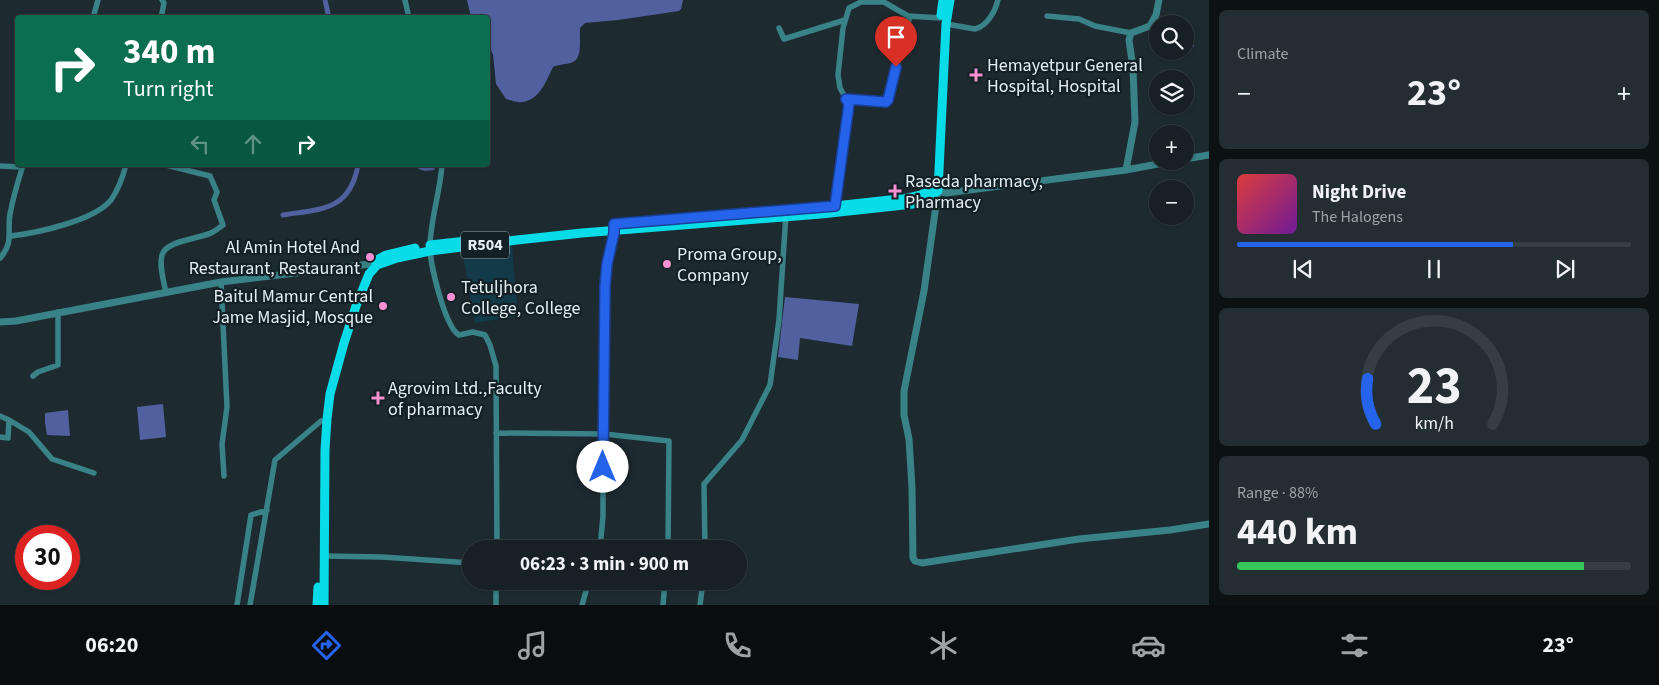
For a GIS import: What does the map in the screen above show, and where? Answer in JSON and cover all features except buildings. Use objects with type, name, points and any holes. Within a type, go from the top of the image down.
[{"type":"main road","points":[[936,193],[939,77],[944,0]]},
{"type":"main road","points":[[943,21],[950,0]]},
{"type":"main road","name":"R504","points":[[374,264],[386,255],[430,249],[614,227],[787,213],[936,193]]},
{"type":"main road","name":"R504","points":[[787,213],[821,214],[913,204],[936,193]]},
{"type":"main road","points":[[318,605],[319,475],[321,421],[326,388],[358,286],[374,264]]},
{"type":"main road","points":[[324,605],[323,556],[326,419],[330,394],[344,343],[361,292],[374,264]]},
{"type":"street","points":[[94,15],[98,0]]},
{"type":"street","points":[[162,0],[164,3],[162,15]]},
{"type":"street","points":[[405,0],[408,15]]},
{"type":"street","points":[[835,206],[849,104],[840,88],[838,75],[843,28],[849,8],[861,1],[884,2],[910,16],[943,21],[975,29],[979,28],[994,12],[998,0]]},
{"type":"street","points":[[1047,16],[1080,19],[1095,26],[1131,32],[1150,26],[1156,15],[1159,0]]},
{"type":"street","points":[[846,99],[880,103],[888,100],[910,16]]},
{"type":"street","points":[[779,28],[784,39],[846,20]]},
{"type":"street","points":[[1126,170],[1135,122],[1133,68],[1129,40],[1131,32]]},
{"type":"street","points":[[1194,158],[1209,155]]},
{"type":"street","points":[[0,166],[15,166]]},
{"type":"street","points":[[1149,166],[936,193],[924,290],[904,391],[904,415],[909,439],[912,488],[913,558],[915,562],[922,563],[1080,539],[1209,524]]},
{"type":"street","points":[[0,258],[6,251],[11,236],[10,216],[23,167]]},
{"type":"street","points":[[11,236],[51,229],[99,210],[110,200],[122,178],[125,167]]},
{"type":"street","points":[[166,293],[161,261],[165,248],[213,232],[223,225],[214,200],[216,192],[210,176],[174,167]]},
{"type":"street","points":[[442,167],[430,249],[441,300],[454,332],[459,335],[472,332],[484,335],[490,345],[496,366],[497,540]]},
{"type":"street","points":[[705,540],[704,484],[742,440],[770,385],[779,320],[787,213]]},
{"type":"street","points":[[601,540],[603,516],[606,281],[614,227]]},
{"type":"street","points":[[0,322],[16,321],[221,282],[374,264]]},
{"type":"street","points":[[221,282],[227,407],[222,444],[224,476]]},
{"type":"street","points":[[33,376],[38,372],[58,365],[58,312]]},
{"type":"street","points":[[0,416],[29,432],[52,459],[94,473]]},
{"type":"street","points":[[0,437],[8,438],[9,420]]},
{"type":"street","points":[[250,605],[275,460],[321,421]]},
{"type":"street","points":[[496,434],[604,434],[669,441],[668,540]]},
{"type":"street","points":[[237,605],[251,515],[266,510]]},
{"type":"street","points":[[323,556],[382,556],[462,562]]},
{"type":"street","points":[[496,590],[496,605]]},
{"type":"street","points":[[582,605],[586,590]]},
{"type":"street","points":[[663,605],[664,590]]},
{"type":"street","points":[[700,605],[702,590]]},
{"type":"shaded area","points":[[512,246],[518,316],[475,323],[463,255]]},
{"type":"water","points":[[467,0],[683,0],[679,11],[585,23],[580,28],[580,47],[576,60],[553,67],[538,94],[533,98],[520,102],[506,99],[496,84],[493,55],[490,48],[490,15],[471,15]]},
{"type":"water","points":[[417,167],[436,167],[434,170],[426,171]]},
{"type":"water","points":[[785,297],[859,304],[852,346],[800,338],[798,360],[778,357]]},
{"type":"water","points":[[163,404],[166,437],[140,440],[137,407]]},
{"type":"water","points":[[68,410],[70,436],[47,435],[45,413]]},
{"type":"waterway","points":[[325,0],[328,15]]},
{"type":"waterway","points":[[283,215],[321,209],[332,205],[348,191],[354,180],[357,167]]},
{"type":"place","name":"Hemayetpur General Hospital, Hospital","points":[[976,75]]},
{"type":"place","name":"Raseda pharmacy, Pharmacy","points":[[895,191]]},
{"type":"place","name":"Al Amin Hotel And Restaurant, Restaurant","points":[[370,257]]},
{"type":"place","name":"Proma Group, Company","points":[[667,264]]},
{"type":"place","name":"Tetuljhora College, College","points":[[451,297]]},
{"type":"place","name":"Baitul Mamur Central Jame Masjid, Mosque","points":[[383,306]]},
{"type":"place","name":"Agrovim Ltd.,Faculty of pharmacy","points":[[378,398]]},
{"type":"route","points":[[603,467],[605,286],[609,252],[615,230],[614,224],[835,206],[849,104],[846,99],[886,102],[896,67]]}]
